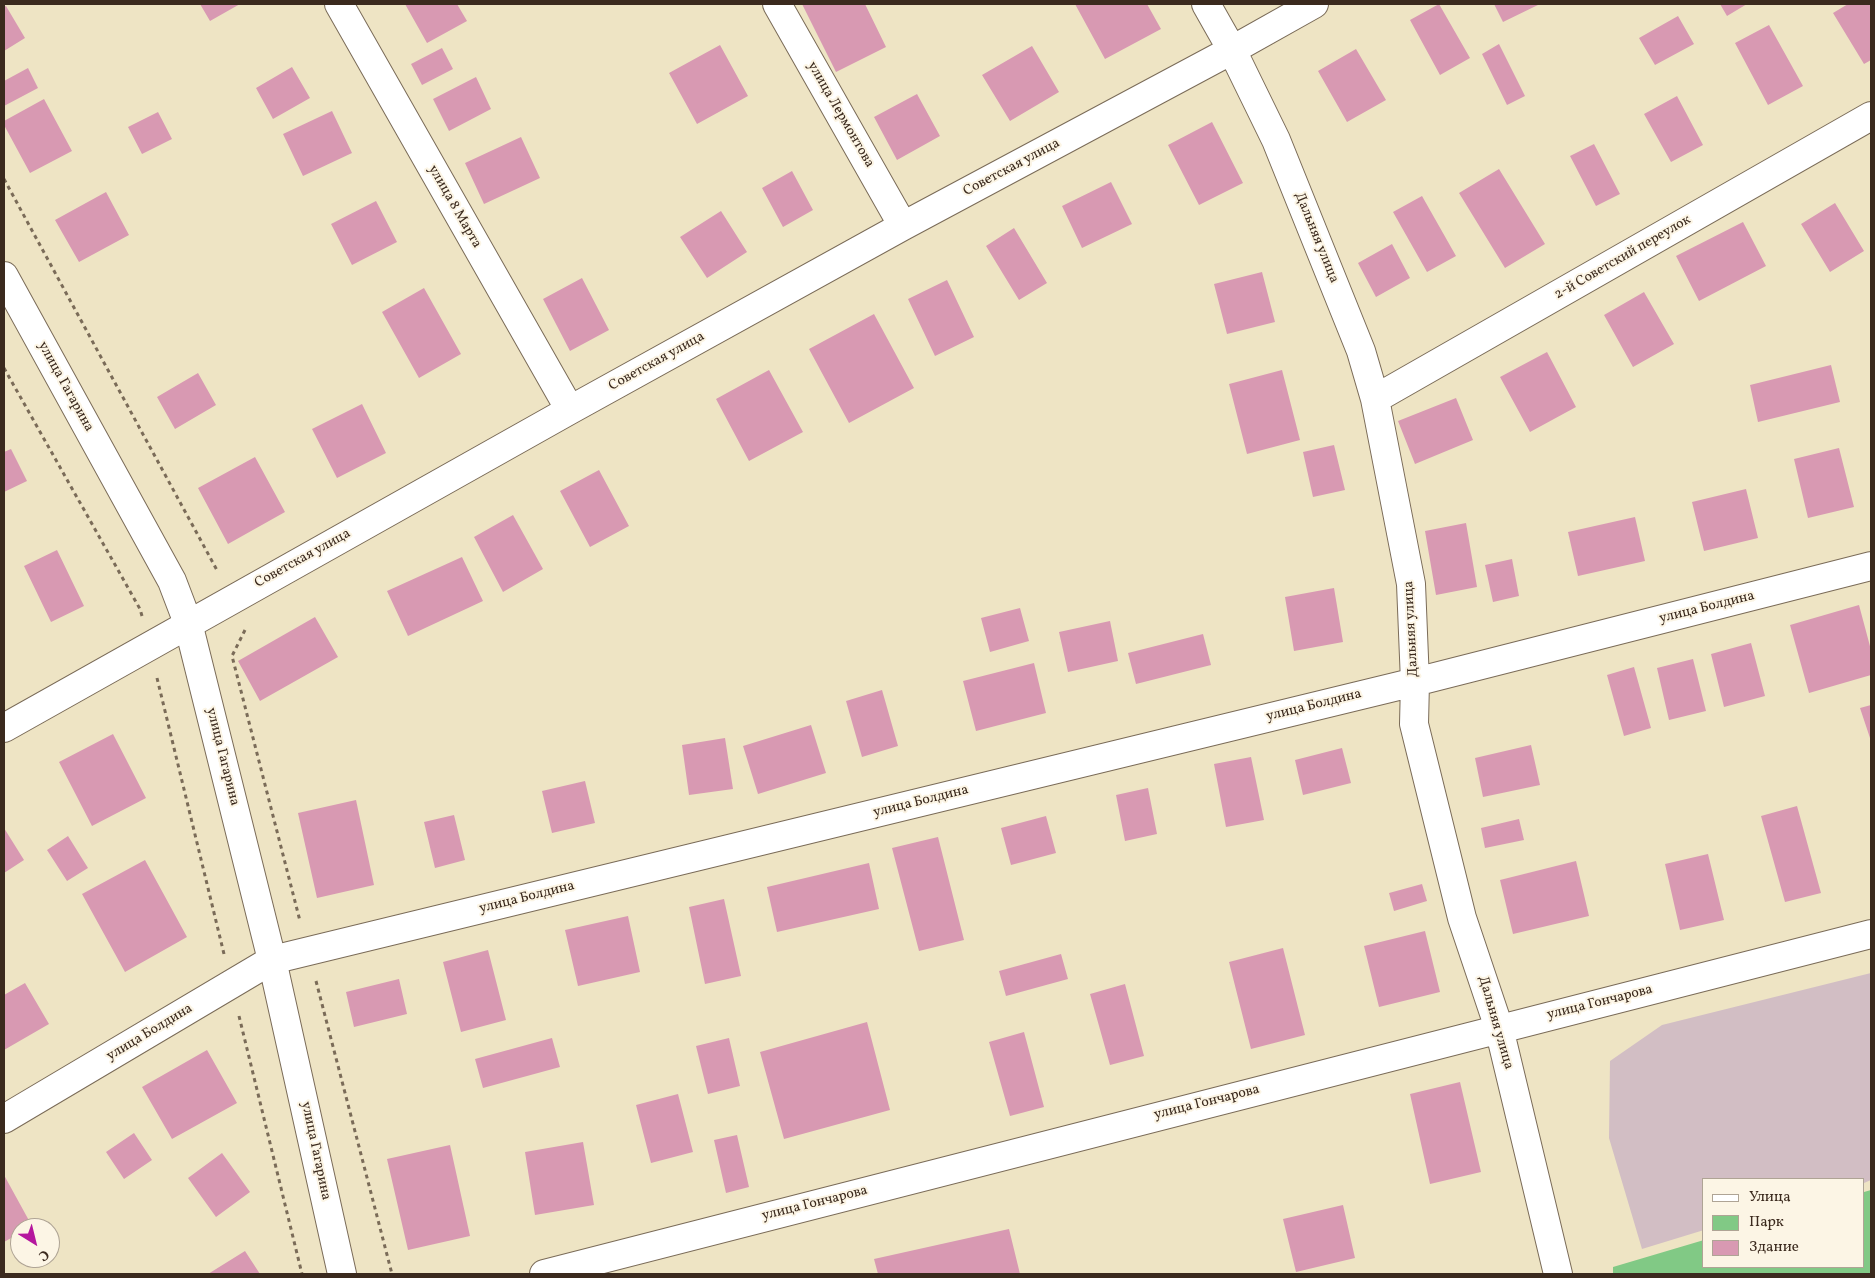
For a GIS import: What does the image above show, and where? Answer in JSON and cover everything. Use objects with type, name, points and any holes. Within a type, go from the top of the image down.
[{"type":"street","name":"улица 8 Марта","points":[[339,4],[570,410]]},
{"type":"street","name":"улица Лермонтова","points":[[777,4],[903,226]]},
{"type":"street","name":"Дальняя улица","points":[[1206,4],[1232,50],[1276,140],[1361,351],[1375,400],[1411,584],[1416,682],[1414,724],[1462,918],[1499,1028],[1558,1274]]},
{"type":"street","name":"Советская улица","points":[[4,728],[570,410],[903,226],[1232,50],[1314,4]]},
{"type":"street","name":"2-й Советский переулок","points":[[1375,400],[1871,116]]},
{"type":"street","name":"улица Гагарина","points":[[4,276],[172,581],[188,623],[272,960],[342,1274]]},
{"type":"street","name":"улица Болдина","points":[[4,1119],[272,960],[1416,682],[1871,566]]},
{"type":"street","name":"улица Гончарова","points":[[544,1274],[1871,934]]},
{"type":"path","points":[[4,368],[140,609],[302,1274]]},
{"type":"shaded area","points":[[1871,973],[1871,1180],[1865,1183],[1865,1178],[1702,1178],[1702,1231],[1642,1249],[1609,1138],[1610,1061],[1662,1025]]},
{"type":"green space","points":[[1871,1190],[1871,1274],[1613,1274],[1613,1267],[1702,1241],[1702,1268],[1865,1268],[1865,1192]]},
{"type":"building","points":[[200,4],[240,4],[210,21]]},
{"type":"building","points":[[405,4],[457,4],[467,21],[427,43]]},
{"type":"building","points":[[802,4],[865,4],[886,47],[836,72]]},
{"type":"building","points":[[1075,4],[1147,4],[1161,29],[1105,59]]},
{"type":"building","points":[[1439,4],[1470,58],[1440,75],[1410,20]]},
{"type":"building","points":[[1494,4],[1540,4],[1503,22]]},
{"type":"building","points":[[1720,4],[1747,4],[1727,16]]},
{"type":"building","points":[[1848,4],[1871,4],[1871,60],[1864,64],[1833,13]]},
{"type":"building","points":[[6,6],[25,38],[4,51],[4,7]]},
{"type":"building","points":[[1678,16],[1694,44],[1655,65],[1639,38]]},
{"type":"building","points":[[1769,25],[1803,86],[1768,105],[1735,43]]},
{"type":"building","points":[[1499,44],[1525,96],[1507,105],[1482,54]]},
{"type":"building","points":[[720,45],[748,96],[697,124],[669,73]]},
{"type":"building","points":[[1032,46],[1059,92],[1010,121],[982,75]]},
{"type":"building","points":[[442,48],[453,69],[422,85],[411,64]]},
{"type":"building","points":[[1356,49],[1386,100],[1347,122],[1318,71]]},
{"type":"building","points":[[292,67],[310,98],[273,119],[256,88]]},
{"type":"building","points":[[28,68],[38,88],[4,106],[4,81]]},
{"type":"building","points":[[476,77],[491,109],[449,131],[433,99]]},
{"type":"building","points":[[917,94],[940,136],[897,160],[874,117]]},
{"type":"building","points":[[1677,96],[1703,145],[1671,162],[1644,114]]},
{"type":"building","points":[[44,99],[72,151],[30,173],[4,125],[4,121]]},
{"type":"building","points":[[332,111],[352,153],[303,176],[283,134]]},
{"type":"building","points":[[158,112],[172,139],[142,154],[128,127]]},
{"type":"building","points":[[1212,122],[1243,183],[1199,205],[1168,145]]},
{"type":"building","points":[[521,137],[540,178],[484,204],[465,163]]},
{"type":"building","points":[[1594,144],[1620,194],[1596,206],[1570,156]]},
{"type":"building","points":[[1499,169],[1545,244],[1505,268],[1459,193]]},
{"type":"building","points":[[792,171],[813,210],[783,227],[762,188]]},
{"type":"building","points":[[1111,182],[1132,224],[1082,248],[1062,206]]},
{"type":"building","points":[[106,192],[129,235],[79,262],[55,220]]},
{"type":"building","points":[[1422,196],[1456,256],[1427,272],[1393,212]]},
{"type":"building","points":[[376,201],[397,242],[352,265],[331,224]]},
{"type":"building","points":[[1835,203],[1864,251],[1830,272],[1801,224]]},
{"type":"building","points":[[721,211],[747,252],[707,278],[680,237]]},
{"type":"building","points":[[1743,222],[1766,266],[1699,301],[1676,256]]},
{"type":"building","points":[[1014,228],[1047,283],[1019,300],[986,246]]},
{"type":"building","points":[[1392,244],[1410,278],[1376,297],[1358,263]]},
{"type":"building","points":[[1262,272],[1275,322],[1227,334],[1214,284]]},
{"type":"building","points":[[582,278],[609,330],[570,351],[543,299]]},
{"type":"building","points":[[947,280],[974,337],[935,356],[908,299]]},
{"type":"building","points":[[424,288],[461,354],[419,378],[382,312]]},
{"type":"building","points":[[1644,292],[1674,344],[1633,367],[1604,315]]},
{"type":"building","points":[[874,314],[914,388],[849,423],[809,349]]},
{"type":"building","points":[[1547,352],[1576,407],[1530,432],[1500,377]]},
{"type":"building","points":[[1831,365],[1840,402],[1758,422],[1750,385]]},
{"type":"building","points":[[769,370],[803,432],[749,461],[716,399]]},
{"type":"building","points":[[1282,370],[1300,440],[1247,454],[1229,384]]},
{"type":"building","points":[[198,373],[216,405],[175,429],[157,397]]},
{"type":"building","points":[[1456,398],[1473,440],[1415,464],[1398,421]]},
{"type":"building","points":[[362,404],[386,453],[337,478],[312,429]]},
{"type":"building","points":[[1334,445],[1345,490],[1313,497],[1303,452]]},
{"type":"building","points":[[1839,448],[1854,507],[1808,518],[1794,459]]},
{"type":"building","points":[[11,449],[27,481],[4,492],[4,452]]},
{"type":"building","points":[[255,457],[285,512],[228,544],[198,488]]},
{"type":"building","points":[[599,470],[629,526],[590,547],[560,491]]},
{"type":"building","points":[[1746,489],[1758,538],[1704,551],[1692,502]]},
{"type":"building","points":[[513,515],[543,569],[503,592],[474,537]]},
{"type":"building","points":[[1635,517],[1645,561],[1578,576],[1568,532]]},
{"type":"building","points":[[1466,523],[1477,587],[1436,595],[1425,531]]},
{"type":"building","points":[[57,550],[84,606],[51,622],[24,566]]},
{"type":"building","points":[[462,557],[483,601],[408,636],[387,591]]},
{"type":"building","points":[[1512,559],[1519,596],[1493,602],[1485,565]]},
{"type":"building","points":[[1334,588],[1343,642],[1294,651],[1285,597]]},
{"type":"building","points":[[1859,605],[1871,650],[1871,675],[1809,693],[1790,625]]},
{"type":"building","points":[[1020,608],[1029,641],[990,652],[981,618]]},
{"type":"building","points":[[315,617],[338,657],[260,701],[238,661]]},
{"type":"building","points":[[1110,621],[1118,661],[1068,672],[1059,632]]},
{"type":"building","points":[[1203,634],[1211,665],[1136,684],[1128,653]]},
{"type":"building","points":[[1751,643],[1765,696],[1724,707],[1711,654]]},
{"type":"building","points":[[1693,659],[1706,711],[1669,720],[1657,668]]},
{"type":"building","points":[[1034,663],[1046,713],[976,731],[963,681]]},
{"type":"building","points":[[1634,667],[1651,728],[1624,736],[1607,675]]},
{"type":"building","points":[[882,690],[898,746],[862,757],[846,701]]},
{"type":"building","points":[[1871,705],[1871,741],[1860,708]]},
{"type":"building","points":[[811,725],[826,773],[758,794],[743,746]]},
{"type":"building","points":[[113,734],[146,798],[92,826],[59,762]]},
{"type":"building","points":[[725,738],[733,789],[689,795],[682,745]]},
{"type":"building","points":[[1531,745],[1540,785],[1483,797],[1475,758]]},
{"type":"building","points":[[1342,748],[1351,783],[1303,795],[1295,760]]},
{"type":"building","points":[[1251,757],[1264,820],[1226,827],[1214,764]]},
{"type":"building","points":[[585,781],[595,823],[552,833],[542,791]]},
{"type":"building","points":[[1148,788],[1157,834],[1125,841],[1116,795]]},
{"type":"building","points":[[356,800],[374,885],[317,898],[298,813]]},
{"type":"building","points":[[1797,806],[1821,893],[1785,902],[1761,816]]},
{"type":"building","points":[[454,815],[465,860],[435,868],[424,822]]},
{"type":"building","points":[[1046,816],[1056,853],[1011,865],[1001,828]]},
{"type":"building","points":[[1519,819],[1524,840],[1485,848],[1481,828]]},
{"type":"building","points":[[4,828],[24,860],[4,873]]},
{"type":"building","points":[[68,836],[88,868],[67,881],[47,850]]},
{"type":"building","points":[[938,837],[964,940],[919,951],[892,848]]},
{"type":"building","points":[[1708,854],[1724,920],[1680,930],[1665,864]]},
{"type":"building","points":[[145,860],[187,937],[125,972],[82,894]]},
{"type":"building","points":[[1576,861],[1589,916],[1513,934],[1500,880]]},
{"type":"building","points":[[869,863],[879,909],[777,932],[767,887]]},
{"type":"building","points":[[1422,884],[1427,901],[1394,911],[1389,893]]},
{"type":"building","points":[[724,899],[741,976],[705,984],[689,907]]},
{"type":"building","points":[[628,916],[640,972],[578,986],[565,930]]},
{"type":"building","points":[[1425,931],[1440,992],[1379,1007],[1364,946]]},
{"type":"building","points":[[1283,948],[1305,1035],[1251,1049],[1229,962]]},
{"type":"building","points":[[488,950],[506,1020],[461,1032],[443,962]]},
{"type":"building","points":[[1061,954],[1068,979],[1006,996],[999,971]]},
{"type":"building","points":[[399,979],[407,1014],[354,1027],[346,992]]},
{"type":"building","points":[[25,983],[49,1024],[4,1050],[4,995]]},
{"type":"building","points":[[1125,984],[1144,1056],[1110,1065],[1090,994]]},
{"type":"building","points":[[867,1022],[890,1110],[784,1139],[760,1052]]},
{"type":"building","points":[[1024,1032],[1044,1107],[1010,1116],[989,1042]]},
{"type":"building","points":[[552,1038],[560,1067],[483,1088],[475,1059]]},
{"type":"building","points":[[729,1038],[740,1086],[708,1094],[696,1046]]},
{"type":"building","points":[[207,1050],[237,1103],[172,1139],[142,1087]]},
{"type":"building","points":[[1460,1082],[1481,1172],[1430,1184],[1410,1094]]},
{"type":"building","points":[[678,1094],[693,1152],[651,1163],[636,1105]]},
{"type":"building","points":[[134,1133],[152,1160],[124,1179],[106,1152]]},
{"type":"building","points":[[737,1135],[749,1187],[726,1193],[714,1140]]},
{"type":"building","points":[[583,1142],[594,1205],[535,1215],[525,1152]]},
{"type":"building","points":[[450,1145],[470,1236],[408,1250],[387,1159]]},
{"type":"building","points":[[222,1153],[250,1192],[216,1217],[188,1178]]},
{"type":"building","points":[[4,1175],[28,1218],[10,1218],[10,1239],[4,1242]]},
{"type":"building","points":[[1343,1205],[1355,1258],[1296,1272],[1283,1219]]},
{"type":"building","points":[[1009,1229],[1020,1274],[878,1274],[874,1259]]},
{"type":"building","points":[[245,1251],[260,1274],[208,1274]]}]
